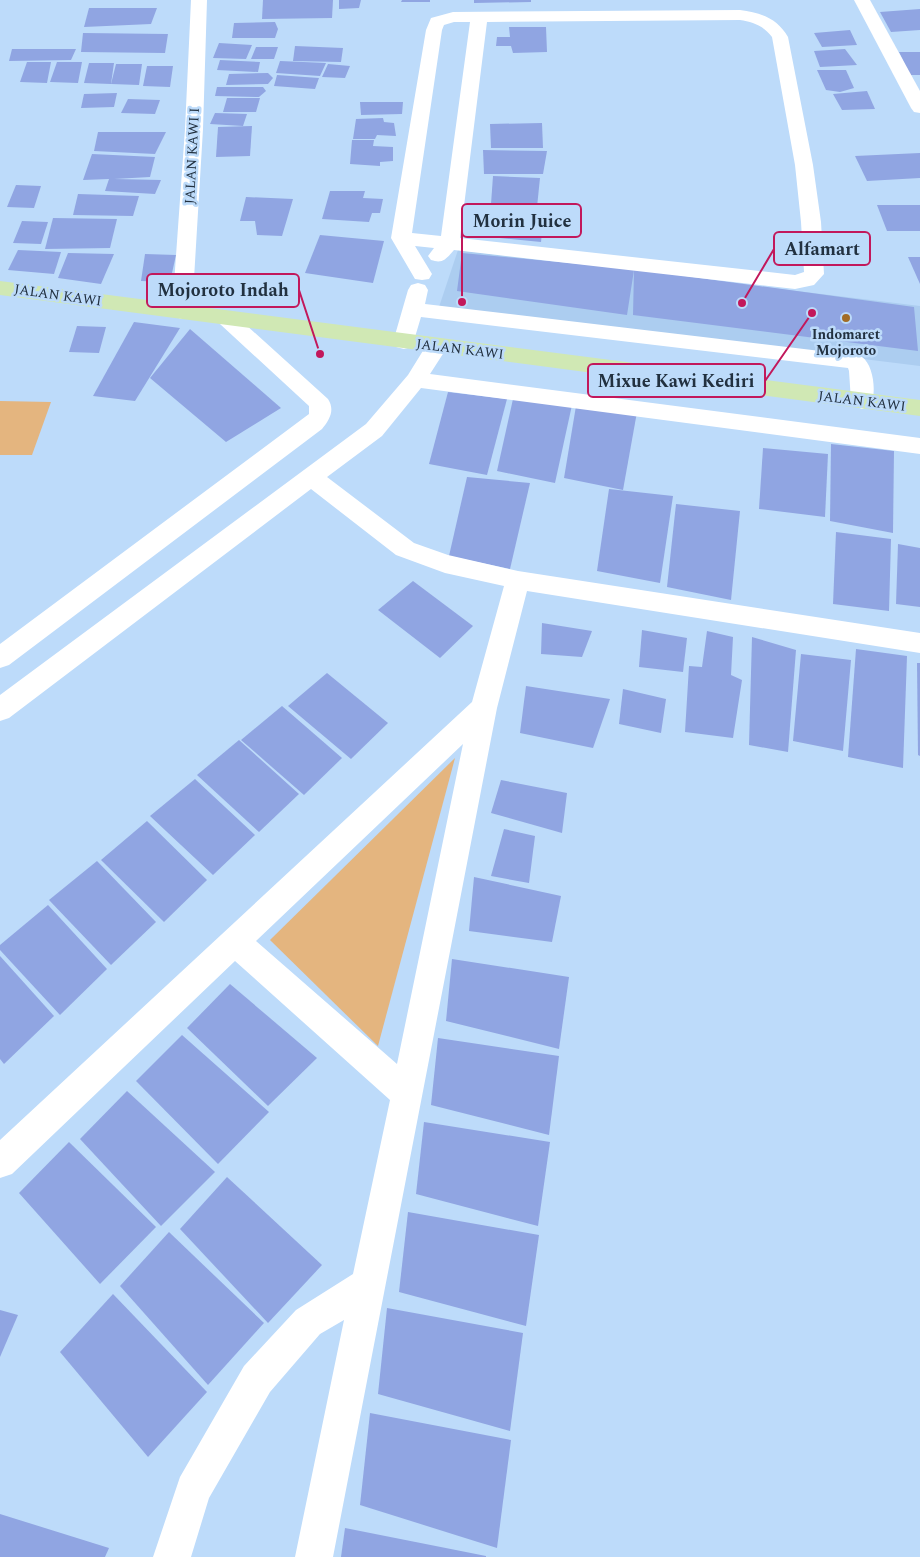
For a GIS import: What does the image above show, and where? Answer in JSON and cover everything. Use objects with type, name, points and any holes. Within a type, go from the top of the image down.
[{"type":"main road","name":"JALAN KAWI","points":[[0,288],[920,408]]},
{"type":"street","name":"JALAN KAWI I","points":[[182,312],[194,129],[199,0]]},
{"type":"street","points":[[862,0],[920,108]]},
{"type":"street","points":[[401,238],[795,282],[807,280],[814,274],[811,222],[804,165],[780,37],[777,30],[761,19],[740,15],[479,17],[442,19],[437,22],[434,30],[401,238],[422,274]]},
{"type":"street","points":[[404,342],[422,274],[450,242],[479,17]]},
{"type":"street","points":[[413,309],[854,362],[860,369],[862,401]]},
{"type":"street","points":[[0,658],[190,517],[314,423],[320,416],[320,404],[227,319]]},
{"type":"street","points":[[0,710],[374,430],[416,380],[437,346]]},
{"type":"street","points":[[416,380],[920,446]]},
{"type":"street","points":[[311,477],[405,549],[445,564],[518,580],[920,644]]},
{"type":"street","points":[[190,517],[225,541]]},
{"type":"street","points":[[314,1557],[484,708],[518,580]]},
{"type":"street","points":[[0,1162],[484,708]]},
{"type":"street","points":[[235,942],[406,1093]]},
{"type":"street","points":[[172,1557],[192,1490],[257,1379],[308,1322],[368,1285]]},
{"type":"shaded area","points":[[458,250],[920,306],[920,366],[439,307]]},
{"type":"shaded area","points":[[0,401],[51,402],[32,455],[0,455]]},
{"type":"shaded area","points":[[455,758],[378,1046],[270,940]]},
{"type":"building","points":[[263,0],[333,0],[332,18],[262,19]]},
{"type":"building","points":[[339,0],[361,0],[359,8],[339,9]]},
{"type":"building","points":[[402,0],[430,0],[430,2],[401,2]]},
{"type":"building","points":[[474,0],[531,0],[531,2],[474,3]]},
{"type":"building","points":[[89,8],[157,8],[151,24],[84,27]]},
{"type":"building","points":[[920,9],[920,30],[891,32],[880,12]]},
{"type":"building","points":[[275,22],[278,29],[275,38],[232,38],[234,23]]},
{"type":"building","points":[[509,27],[546,27],[547,52],[513,53],[511,46],[496,46],[497,37],[510,37]]},
{"type":"building","points":[[850,30],[857,45],[822,47],[814,33]]},
{"type":"building","points":[[83,33],[168,34],[165,53],[81,52]]},
{"type":"building","points":[[219,43],[252,45],[246,59],[213,58]]},
{"type":"building","points":[[295,46],[343,48],[341,62],[293,61]]},
{"type":"building","points":[[256,47],[278,47],[274,59],[251,59]]},
{"type":"building","points":[[12,49],[76,49],[71,60],[9,61]]},
{"type":"building","points":[[845,49],[857,65],[820,67],[814,51]]},
{"type":"building","points":[[899,52],[920,52],[920,75],[910,75]]},
{"type":"building","points":[[220,60],[260,62],[258,72],[217,70]]},
{"type":"building","points":[[280,61],[326,63],[320,76],[276,73]]},
{"type":"building","points":[[27,62],[51,62],[47,83],[20,82]]},
{"type":"building","points":[[57,62],[82,62],[78,83],[50,82]]},
{"type":"building","points":[[89,63],[114,63],[111,84],[84,83]]},
{"type":"building","points":[[116,64],[142,64],[139,85],[111,84]]},
{"type":"building","points":[[328,64],[350,66],[345,78],[322,77]]},
{"type":"building","points":[[147,66],[173,66],[170,87],[143,86]]},
{"type":"building","points":[[817,70],[846,70],[854,88],[840,92],[826,90]]},
{"type":"building","points":[[268,73],[273,78],[268,84],[226,85],[229,74]]},
{"type":"building","points":[[277,75],[319,78],[315,89],[274,86]]},
{"type":"building","points":[[217,87],[263,87],[266,91],[259,97],[215,96]]},
{"type":"building","points":[[867,91],[875,109],[842,110],[833,94]]},
{"type":"building","points":[[117,93],[114,107],[81,108],[84,94]]},
{"type":"building","points":[[227,98],[260,98],[256,112],[223,112]]},
{"type":"building","points":[[128,99],[160,100],[155,114],[121,113]]},
{"type":"building","points":[[360,102],[403,102],[402,114],[361,115]]},
{"type":"building","points":[[215,113],[247,114],[243,126],[210,124]]},
{"type":"building","points":[[383,118],[384,122],[394,123],[396,136],[377,135],[375,139],[353,139],[356,119]]},
{"type":"building","points":[[542,123],[543,148],[491,148],[490,124]]},
{"type":"building","points":[[252,126],[250,156],[216,157],[218,127]]},
{"type":"building","points":[[98,132],[166,132],[155,154],[94,151]]},
{"type":"building","points":[[352,140],[374,140],[373,146],[393,147],[393,161],[380,162],[380,166],[350,164]]},
{"type":"building","points":[[483,150],[547,151],[543,174],[484,174]]},
{"type":"building","points":[[920,153],[920,178],[867,181],[855,156]]},
{"type":"building","points":[[92,154],[155,157],[150,177],[114,179],[161,180],[155,194],[105,191],[109,179],[83,180]]},
{"type":"building","points":[[493,176],[540,178],[537,207],[491,204]]},
{"type":"building","points":[[16,185],[41,186],[34,208],[7,207]]},
{"type":"building","points":[[330,191],[365,191],[363,198],[383,199],[380,213],[372,213],[369,222],[322,219]]},
{"type":"building","points":[[78,194],[139,196],[133,216],[73,215]]},
{"type":"building","points":[[246,197],[293,199],[282,236],[257,235],[255,221],[240,221]]},
{"type":"building","points":[[877,205],[920,205],[920,231],[887,231]]},
{"type":"building","points":[[490,209],[544,210],[541,242],[489,237]]},
{"type":"building","points":[[53,218],[117,219],[110,248],[45,249]]},
{"type":"building","points":[[22,221],[48,222],[41,244],[13,243]]},
{"type":"building","points":[[320,235],[384,241],[373,283],[305,273]]},
{"type":"building","points":[[18,250],[61,252],[54,274],[8,270]]},
{"type":"building","points":[[68,253],[114,254],[101,284],[58,278]]},
{"type":"building","points":[[462,253],[634,269],[914,307],[918,351],[633,315],[634,270],[627,315],[457,291]]},
{"type":"building","points":[[145,254],[176,255],[170,282],[141,281]]},
{"type":"building","points":[[908,257],[920,257],[920,284]]},
{"type":"building","points":[[134,322],[180,328],[135,401],[93,396]]},
{"type":"building","points":[[77,326],[106,327],[99,353],[69,352]]},
{"type":"building","points":[[190,329],[281,408],[226,442],[150,378]]},
{"type":"building","points":[[448,392],[507,399],[487,475],[429,464]]},
{"type":"building","points":[[513,399],[572,405],[555,483],[497,471]]},
{"type":"building","points":[[576,406],[637,412],[623,490],[564,478]]},
{"type":"building","points":[[831,444],[894,451],[893,533],[830,521]]},
{"type":"building","points":[[763,448],[828,454],[825,517],[759,509]]},
{"type":"building","points":[[467,477],[530,483],[510,569],[449,556]]},
{"type":"building","points":[[609,489],[673,496],[660,583],[597,571]]},
{"type":"building","points":[[676,504],[740,511],[731,600],[667,587]]},
{"type":"building","points":[[836,532],[891,539],[889,611],[833,604]]},
{"type":"building","points":[[898,544],[920,548],[920,607],[896,604]]},
{"type":"building","points":[[413,581],[473,626],[440,658],[378,610]]},
{"type":"building","points":[[542,623],[592,631],[582,657],[541,654]]},
{"type":"building","points":[[642,630],[687,638],[683,672],[639,667]]},
{"type":"building","points":[[707,631],[733,637],[731,675],[742,680],[733,738],[685,732],[689,666],[702,667]]},
{"type":"building","points":[[752,637],[796,650],[788,752],[749,745]]},
{"type":"building","points":[[856,649],[907,656],[903,768],[848,757]]},
{"type":"building","points":[[801,654],[851,660],[843,751],[793,741]]},
{"type":"building","points":[[917,663],[920,663],[920,756],[918,755]]},
{"type":"building","points":[[327,673],[388,723],[351,759],[288,706]]},
{"type":"building","points":[[526,686],[610,699],[593,748],[520,733]]},
{"type":"building","points":[[623,689],[666,699],[661,733],[619,724]]},
{"type":"building","points":[[282,706],[342,758],[304,795],[241,740]]},
{"type":"building","points":[[239,740],[299,794],[259,832],[197,775]]},
{"type":"building","points":[[195,779],[255,835],[213,875],[150,816]]},
{"type":"building","points":[[501,780],[567,793],[562,833],[491,813]]},
{"type":"building","points":[[147,821],[207,880],[164,922],[101,860]]},
{"type":"building","points":[[504,829],[535,836],[529,883],[491,876]]},
{"type":"building","points":[[97,861],[156,922],[111,965],[49,900]]},
{"type":"building","points":[[474,877],[561,896],[552,942],[469,931]]},
{"type":"building","points":[[48,905],[107,969],[60,1015],[0,950],[0,945]]},
{"type":"building","points":[[0,956],[54,1016],[4,1064],[0,1059]]},
{"type":"building","points":[[452,959],[569,977],[559,1049],[446,1021]]},
{"type":"building","points":[[230,984],[317,1058],[268,1106],[187,1028]]},
{"type":"building","points":[[182,1035],[269,1112],[218,1164],[136,1081]]},
{"type":"building","points":[[438,1038],[559,1056],[549,1135],[431,1105]]},
{"type":"building","points":[[127,1091],[215,1172],[161,1226],[80,1139]]},
{"type":"building","points":[[424,1122],[550,1142],[538,1226],[416,1194]]},
{"type":"building","points":[[69,1142],[156,1227],[100,1284],[19,1193]]},
{"type":"building","points":[[227,1177],[322,1265],[268,1323],[180,1229]]},
{"type":"building","points":[[408,1212],[539,1235],[526,1326],[399,1292]]},
{"type":"building","points":[[169,1232],[264,1323],[208,1385],[120,1286]]},
{"type":"building","points":[[113,1294],[207,1392],[148,1457],[60,1352]]},
{"type":"building","points":[[387,1308],[523,1333],[510,1431],[378,1394]]},
{"type":"building","points":[[0,1310],[18,1315],[0,1357]]},
{"type":"building","points":[[370,1413],[511,1440],[497,1548],[360,1505]]},
{"type":"building","points":[[0,1514],[109,1548],[105,1557],[0,1557]]},
{"type":"building","points":[[345,1528],[486,1556],[486,1557],[341,1557]]},
{"type":"place","name":"Morin Juice","points":[[462,302]]},
{"type":"place","name":"Alfamart","points":[[742,303]]},
{"type":"place","name":"Mixue Kawi Kediri","points":[[812,313]]},
{"type":"place","name":"Indomaret Mojoroto","points":[[846,318]]},
{"type":"place","name":"Mojoroto Indah","points":[[320,354]]}]
